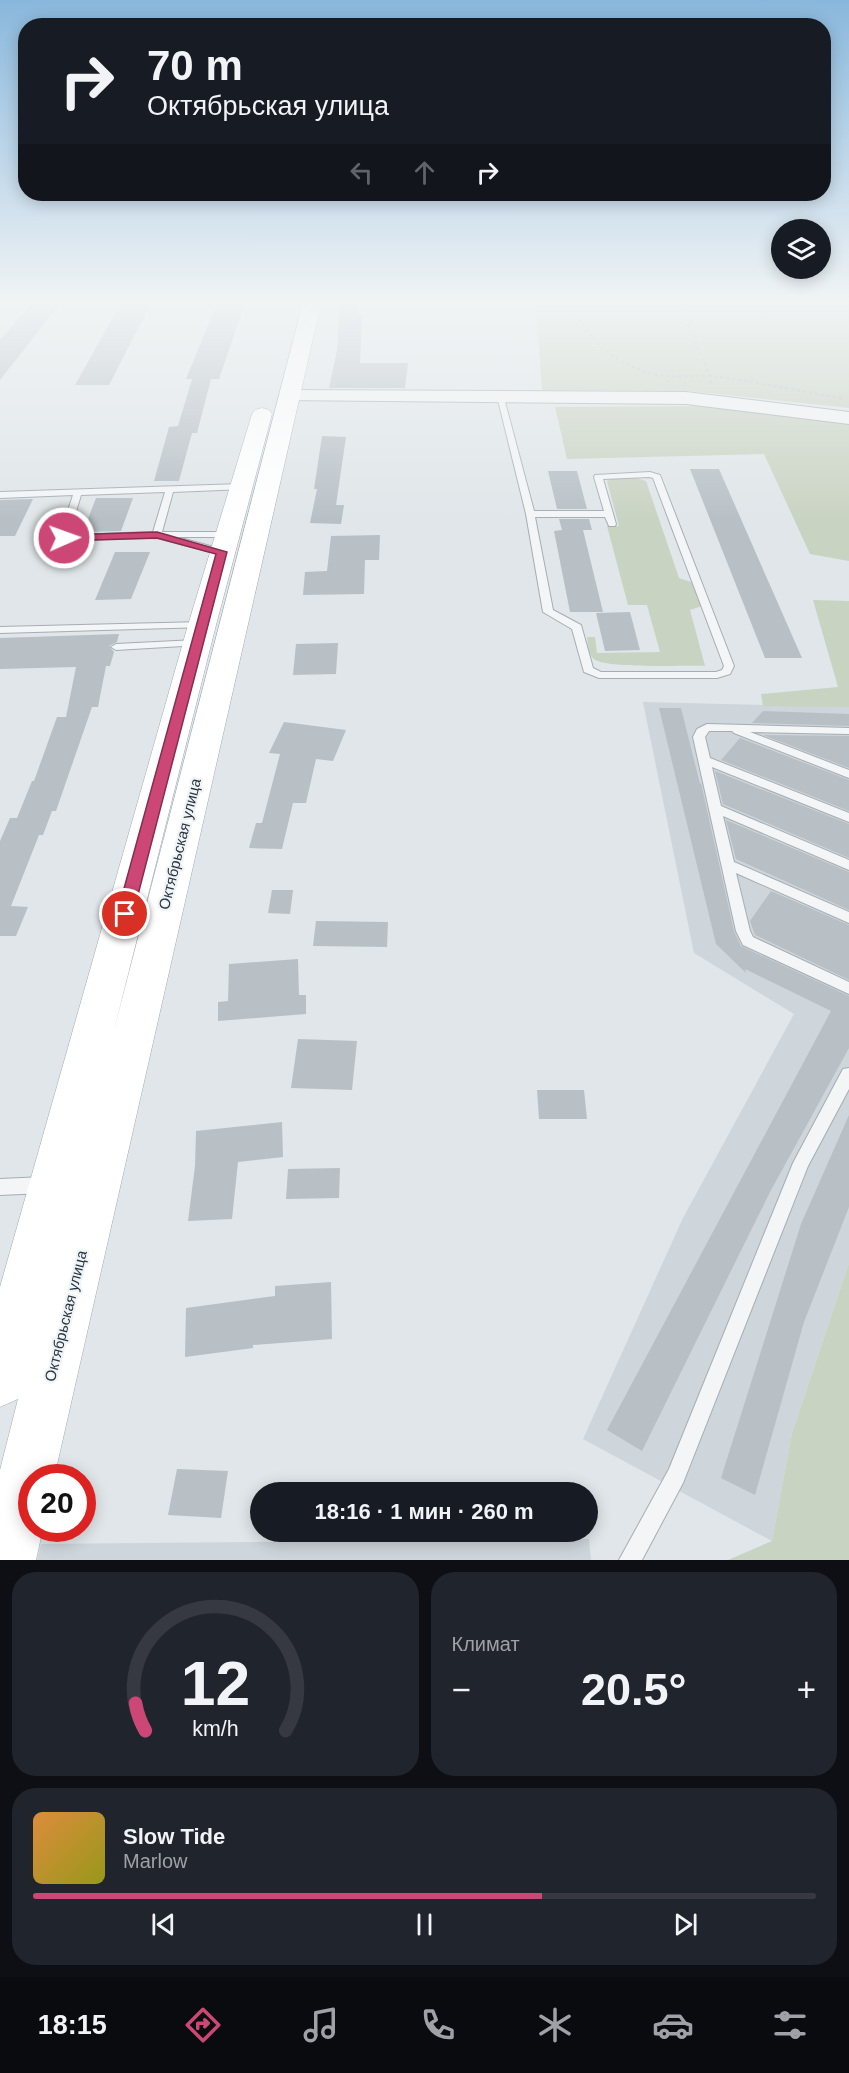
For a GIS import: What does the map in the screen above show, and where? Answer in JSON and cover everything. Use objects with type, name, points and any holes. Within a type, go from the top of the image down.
[{"type":"main road","name":"Октябрьская улица","points":[[6,1560],[281,376]]},
{"type":"main road","name":"Октябрьская улица","points":[[0,1380],[224,543],[242,487],[286,376]]},
{"type":"street","points":[[278,397],[710,399],[849,418]]},
{"type":"lane","points":[[500,398],[530,514],[548,612],[577,627],[588,670],[599,675],[717,675],[726,672],[729,666],[657,477],[650,474],[599,476],[610,519],[530,514]]},
{"type":"lane","points":[[0,495],[242,487]]},
{"type":"lane","points":[[157,535],[170,489]]},
{"type":"lane","points":[[78,492],[64,538],[157,535],[224,543]]},
{"type":"lane","points":[[157,535],[224,543]]},
{"type":"lane","points":[[0,630],[200,634]]},
{"type":"lane","points":[[116,647],[200,634]]},
{"type":"lane","points":[[848,731],[707,727],[701,731],[699,737],[748,941],[849,988]]},
{"type":"lane","points":[[730,728],[849,774]]},
{"type":"lane","points":[[704,760],[849,818]]},
{"type":"lane","points":[[717,808],[849,865]]},
{"type":"lane","points":[[730,865],[849,918]]},
{"type":"lane","points":[[630,1560],[676,1476],[801,1163],[849,1074]]},
{"type":"lane","points":[[0,1187],[52,1184]]},
{"type":"path","points":[[710,376],[710,399]]},
{"type":"path","points":[[715,376],[849,398]]},
{"type":"shaded area","points":[[643,702],[849,707],[849,1263],[792,1433],[772,1541],[583,1439],[683,1218],[794,1014],[694,953]]},
{"type":"shaded area","points":[[589,1542],[591,1560],[37,1560],[41,1544]]},
{"type":"green space","points":[[541,376],[849,376],[849,408],[689,391],[542,390]]},
{"type":"green space","points":[[722,406],[849,425],[849,561],[810,554],[764,454],[567,459],[555,407]]},
{"type":"green space","points":[[633,477],[646,481],[679,578],[694,583],[702,606],[690,610],[705,666],[614,664],[594,659],[589,652],[587,637],[595,637],[597,653],[660,652],[647,605],[628,605],[607,526],[619,526],[607,481],[613,478]]},
{"type":"green space","points":[[813,600],[849,601],[849,707],[763,706],[761,694],[838,687]]},
{"type":"green space","points":[[849,1263],[849,1560],[728,1560],[772,1541],[792,1433]]},
{"type":"building","points":[[80,376],[114,376],[109,385],[75,385]]},
{"type":"building","points":[[187,376],[220,376],[219,379],[211,379],[197,433],[192,433],[179,481],[154,481],[169,427],[178,426],[192,379],[186,379]]},
{"type":"building","points":[[332,376],[406,376],[405,388],[329,388]]},
{"type":"building","points":[[322,436],[346,437],[336,505],[344,505],[341,524],[310,523],[317,489],[314,489]]},
{"type":"building","points":[[690,469],[719,469],[802,658],[765,658]]},
{"type":"building","points":[[548,471],[577,471],[587,509],[557,509]]},
{"type":"building","points":[[96,498],[133,498],[121,531],[83,532]]},
{"type":"building","points":[[33,499],[15,536],[0,536],[0,500]]},
{"type":"building","points":[[559,519],[589,519],[592,530],[583,530],[603,612],[570,612],[554,531],[562,530]]},
{"type":"building","points":[[380,535],[379,560],[365,560],[364,594],[303,595],[305,572],[327,571],[331,536]]},
{"type":"building","points":[[115,552],[150,552],[131,599],[95,600]]},
{"type":"building","points":[[630,612],[640,650],[605,651],[596,613]]},
{"type":"building","points":[[119,634],[117,642],[109,646],[114,652],[110,666],[106,666],[98,707],[92,707],[56,811],[52,811],[43,835],[39,835],[11,906],[28,907],[16,936],[0,936],[0,841],[10,818],[17,818],[32,781],[34,781],[57,717],[66,717],[76,667],[0,669],[0,638]]},
{"type":"building","points":[[338,643],[336,674],[293,675],[296,644]]},
{"type":"building","points":[[659,708],[681,708],[701,783],[734,931],[741,946],[849,996],[849,1048],[770,1192],[642,1451],[607,1430],[831,1011],[745,969],[746,973],[716,944]]},
{"type":"building","points":[[763,711],[849,714],[849,726],[752,723]]},
{"type":"building","points":[[284,722],[346,730],[333,761],[316,759],[306,803],[293,803],[282,849],[249,848],[256,823],[262,823],[280,754],[269,753]]},
{"type":"building","points":[[763,735],[849,736],[849,768]]},
{"type":"building","points":[[740,738],[849,780],[849,811],[721,760]]},
{"type":"building","points":[[715,771],[849,824],[849,858],[723,804]]},
{"type":"building","points":[[726,820],[849,872],[849,910],[736,859]]},
{"type":"building","points":[[272,890],[293,890],[290,914],[268,913]]},
{"type":"building","points":[[771,891],[849,925],[849,980],[755,935],[750,921]]},
{"type":"building","points":[[316,921],[388,922],[387,947],[313,946]]},
{"type":"building","points":[[298,959],[299,995],[306,995],[306,1014],[218,1021],[218,1002],[228,1001],[229,964]]},
{"type":"building","points":[[298,1039],[357,1041],[352,1090],[291,1088]]},
{"type":"building","points":[[537,1090],[584,1090],[587,1119],[539,1119]]},
{"type":"building","points":[[849,1115],[849,1207],[804,1322],[755,1495],[721,1478],[801,1224]]},
{"type":"building","points":[[282,1122],[283,1157],[238,1162],[232,1219],[188,1221],[195,1166],[196,1131]]},
{"type":"building","points":[[340,1168],[339,1198],[286,1199],[288,1169]]},
{"type":"building","points":[[331,1282],[332,1339],[253,1345],[253,1348],[185,1357],[186,1308],[275,1296],[275,1286]]},
{"type":"building","points":[[177,1469],[228,1471],[221,1518],[168,1515]]},
{"type":"route","points":[[64,538],[157,535],[222,552],[125,914]]}]
